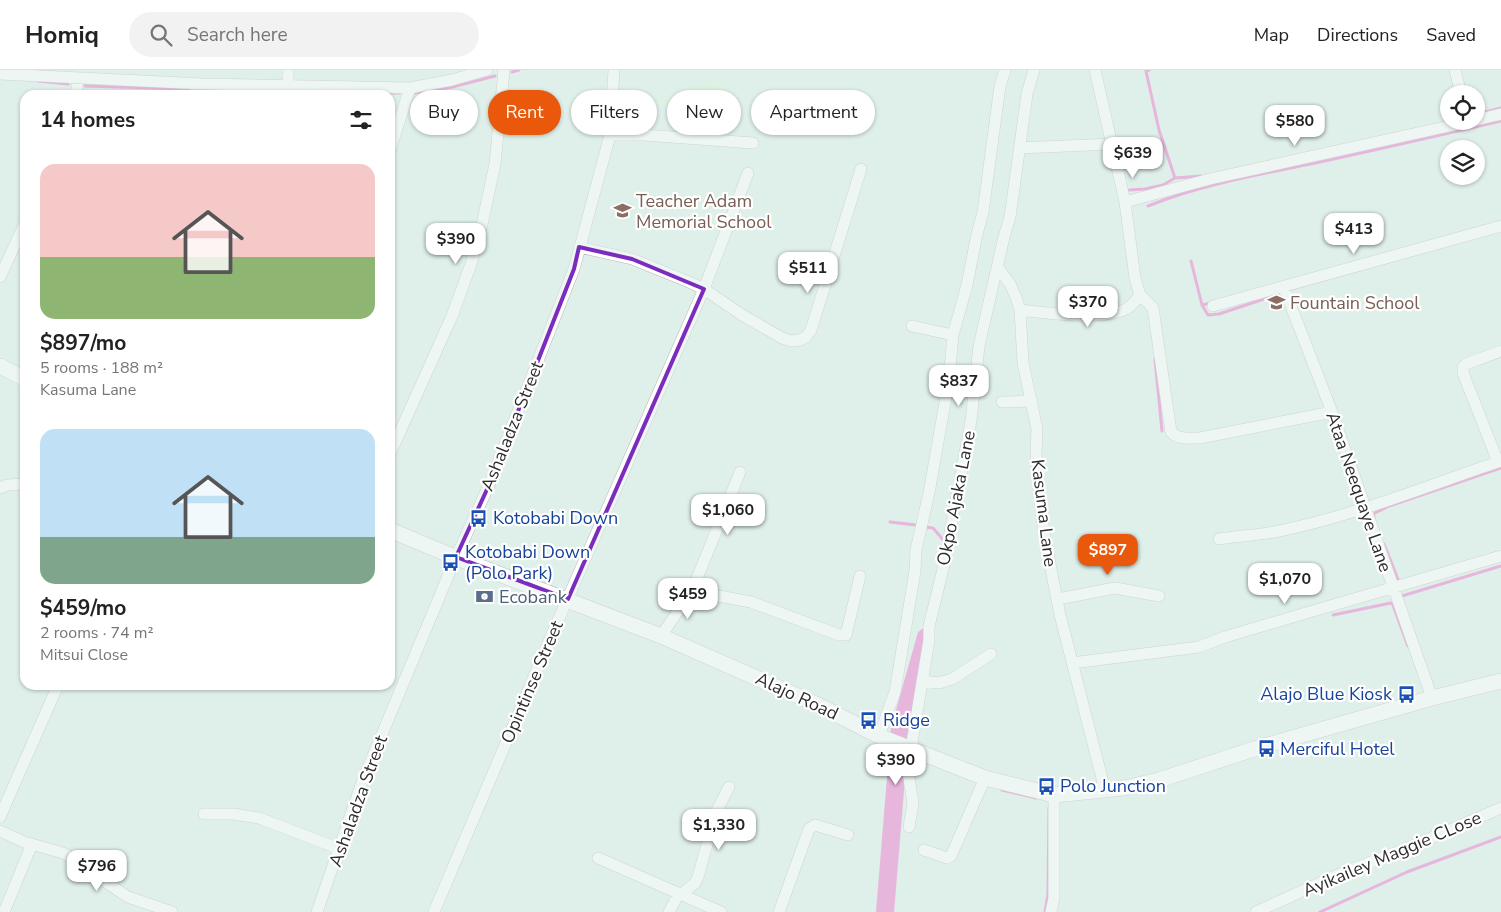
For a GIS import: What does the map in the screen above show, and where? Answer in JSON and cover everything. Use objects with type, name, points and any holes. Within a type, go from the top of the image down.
[{"type":"street","points":[[288,70],[288,86]]},
{"type":"street","points":[[343,90],[410,88],[452,80],[487,70]]},
{"type":"street","points":[[395,443],[452,316],[471,264],[495,164],[504,70]]},
{"type":"street","name":"Ashaladza Street","points":[[317,912],[362,782],[456,557],[489,485],[574,269],[610,136],[614,70]]},
{"type":"street","points":[[880,737],[895,692],[915,571],[916,550],[929,493],[949,380],[953,335],[967,285],[983,212],[1000,86],[1005,70]]},
{"type":"street","name":"Okpo Ajaka Lane","points":[[909,828],[913,804],[908,777],[929,640],[929,626],[944,565],[971,421],[979,346],[1010,217],[1027,94],[1034,70]]},
{"type":"street","points":[[1095,70],[1125,202],[1135,278],[1140,295],[1152,308],[1171,432],[1174,436],[1180,438],[1200,438],[1332,412]]},
{"type":"street","points":[[1455,70],[1459,85]]},
{"type":"street","points":[[0,74],[78,79],[288,86],[305,90]]},
{"type":"street","points":[[77,90],[78,79]]},
{"type":"street","points":[[199,90],[202,84]]},
{"type":"street","points":[[395,134],[410,88]]},
{"type":"street","points":[[1485,118],[1501,114]]},
{"type":"street","points":[[1125,202],[1210,179],[1440,128]]},
{"type":"street","points":[[610,136],[644,135],[753,143]]},
{"type":"street","points":[[1020,148],[1112,144]]},
{"type":"street","points":[[579,247],[632,259],[704,289],[742,315],[782,338],[800,340],[806,337],[811,330],[861,169]]},
{"type":"street","name":"Opintinse Street","points":[[438,911],[556,625],[704,289],[748,173]]},
{"type":"street","points":[[1213,306],[1284,288],[1501,226]]},
{"type":"street","points":[[0,278],[20,234]]},
{"type":"street","name":"Kasuma Lane","points":[[998,268],[1010,284],[1020,310],[1023,363],[1037,429],[1036,454],[1044,533],[1072,664],[1104,790]]},
{"type":"street","name":"Ataa Neequaye Lane","points":[[1284,288],[1332,412],[1432,698]]},
{"type":"street","points":[[1020,310],[1100,315],[1120,312],[1128,308],[1140,295]]},
{"type":"street","points":[[912,326],[953,335]]},
{"type":"street","points":[[1219,539],[1279,531],[1364,508],[1499,462],[1463,373],[1463,367],[1466,364],[1501,351]]},
{"type":"street","points":[[0,366],[20,376]]},
{"type":"street","points":[[1002,402],[1032,401]]},
{"type":"street","points":[[661,636],[692,590],[740,472]]},
{"type":"street","points":[[0,488],[6,485],[20,484]]},
{"type":"street","name":"Alajo Road","points":[[395,532],[661,636],[816,704],[880,737],[985,778],[1054,796],[1124,788],[1159,780],[1257,748],[1432,698],[1501,681]]},
{"type":"street","points":[[1072,664],[1199,647],[1306,612],[1393,589],[1501,556]]},
{"type":"street","points":[[692,590],[751,602],[838,635],[846,635],[860,576]]},
{"type":"street","points":[[1058,599],[1115,588],[1159,596]]},
{"type":"street","points":[[922,681],[939,683],[952,679],[991,654]]},
{"type":"street","points":[[0,817],[56,690]]},
{"type":"street","points":[[924,850],[947,858],[951,856],[985,778]]},
{"type":"street","points":[[669,912],[680,894],[694,883],[698,877],[716,812],[729,787]]},
{"type":"street","points":[[1052,912],[1055,881],[1054,796]]},
{"type":"street","name":"Ayikailey Maggie CLose","points":[[1256,912],[1342,872],[1403,850],[1501,808]]},
{"type":"street","points":[[204,814],[233,814],[259,818],[340,849]]},
{"type":"street","points":[[779,912],[809,829],[815,825],[848,835]]},
{"type":"street","points":[[0,831],[32,844],[63,853],[80,862],[128,897],[172,912]]},
{"type":"street","points":[[4,912],[32,844]]},
{"type":"street","points":[[598,858],[721,912]]},
{"type":"highlighted area","points":[[579,247],[632,259],[704,289],[568,599],[456,557],[489,485],[574,269]]},
{"type":"shaded area","points":[[723,76],[723,90],[684,90]]},
{"type":"shaded area","points":[[667,96],[667,105],[657,105],[657,100]]},
{"type":"waterway","points":[[512,72],[519,70]]},
{"type":"waterway","points":[[1149,70],[1146,71],[1159,130],[1175,178]]},
{"type":"waterway","points":[[433,90],[495,76]]},
{"type":"waterway","points":[[38,81],[68,84]]},
{"type":"waterway","points":[[85,86],[189,89]]},
{"type":"waterway","points":[[395,93],[400,93]]},
{"type":"waterway","points":[[1485,112],[1501,108]]},
{"type":"waterway","points":[[1148,206],[1169,198],[1233,180],[1501,121]]},
{"type":"waterway","points":[[1129,190],[1163,185],[1175,178],[1201,176]]},
{"type":"waterway","points":[[1191,261],[1202,305],[1208,315],[1219,314],[1270,297]]},
{"type":"waterway","points":[[1202,305],[1211,303]]},
{"type":"waterway","points":[[1155,359],[1162,431]]},
{"type":"waterway","points":[[1374,517],[1373,514],[1389,506],[1501,468]]},
{"type":"waterway","points":[[890,522],[916,525]]},
{"type":"waterway","points":[[925,527],[933,528],[945,542]]},
{"type":"waterway","points":[[1384,544],[1399,582]]},
{"type":"waterway","points":[[1402,596],[1501,566]]},
{"type":"waterway","points":[[1333,615],[1391,603],[1408,646]]},
{"type":"waterway","points":[[885,912],[900,729],[926,637]]},
{"type":"waterway","points":[[1002,790],[1036,798]]},
{"type":"waterway","points":[[1045,912],[1048,894],[1049,808]]},
{"type":"waterway","points":[[1320,912],[1407,872],[1501,837]]},
{"type":"place","name":"Teacher Adam Memorial School","points":[[622,211]]},
{"type":"place","name":"Fountain School","points":[[1276,303]]},
{"type":"place","name":"Kotobabi Down","points":[[479,518]]},
{"type":"place","name":"Kotobabi Down (Polo Park)","points":[[451,562]]},
{"type":"place","name":"Ecobank","points":[[485,597]]},
{"type":"place","name":"Alajo Blue Kiosk","points":[[1406,694]]},
{"type":"place","name":"Ridge","points":[[869,720]]},
{"type":"place","name":"Merciful Hotel","points":[[1266,749]]},
{"type":"place","name":"Polo Junction","points":[[1046,786]]}]
